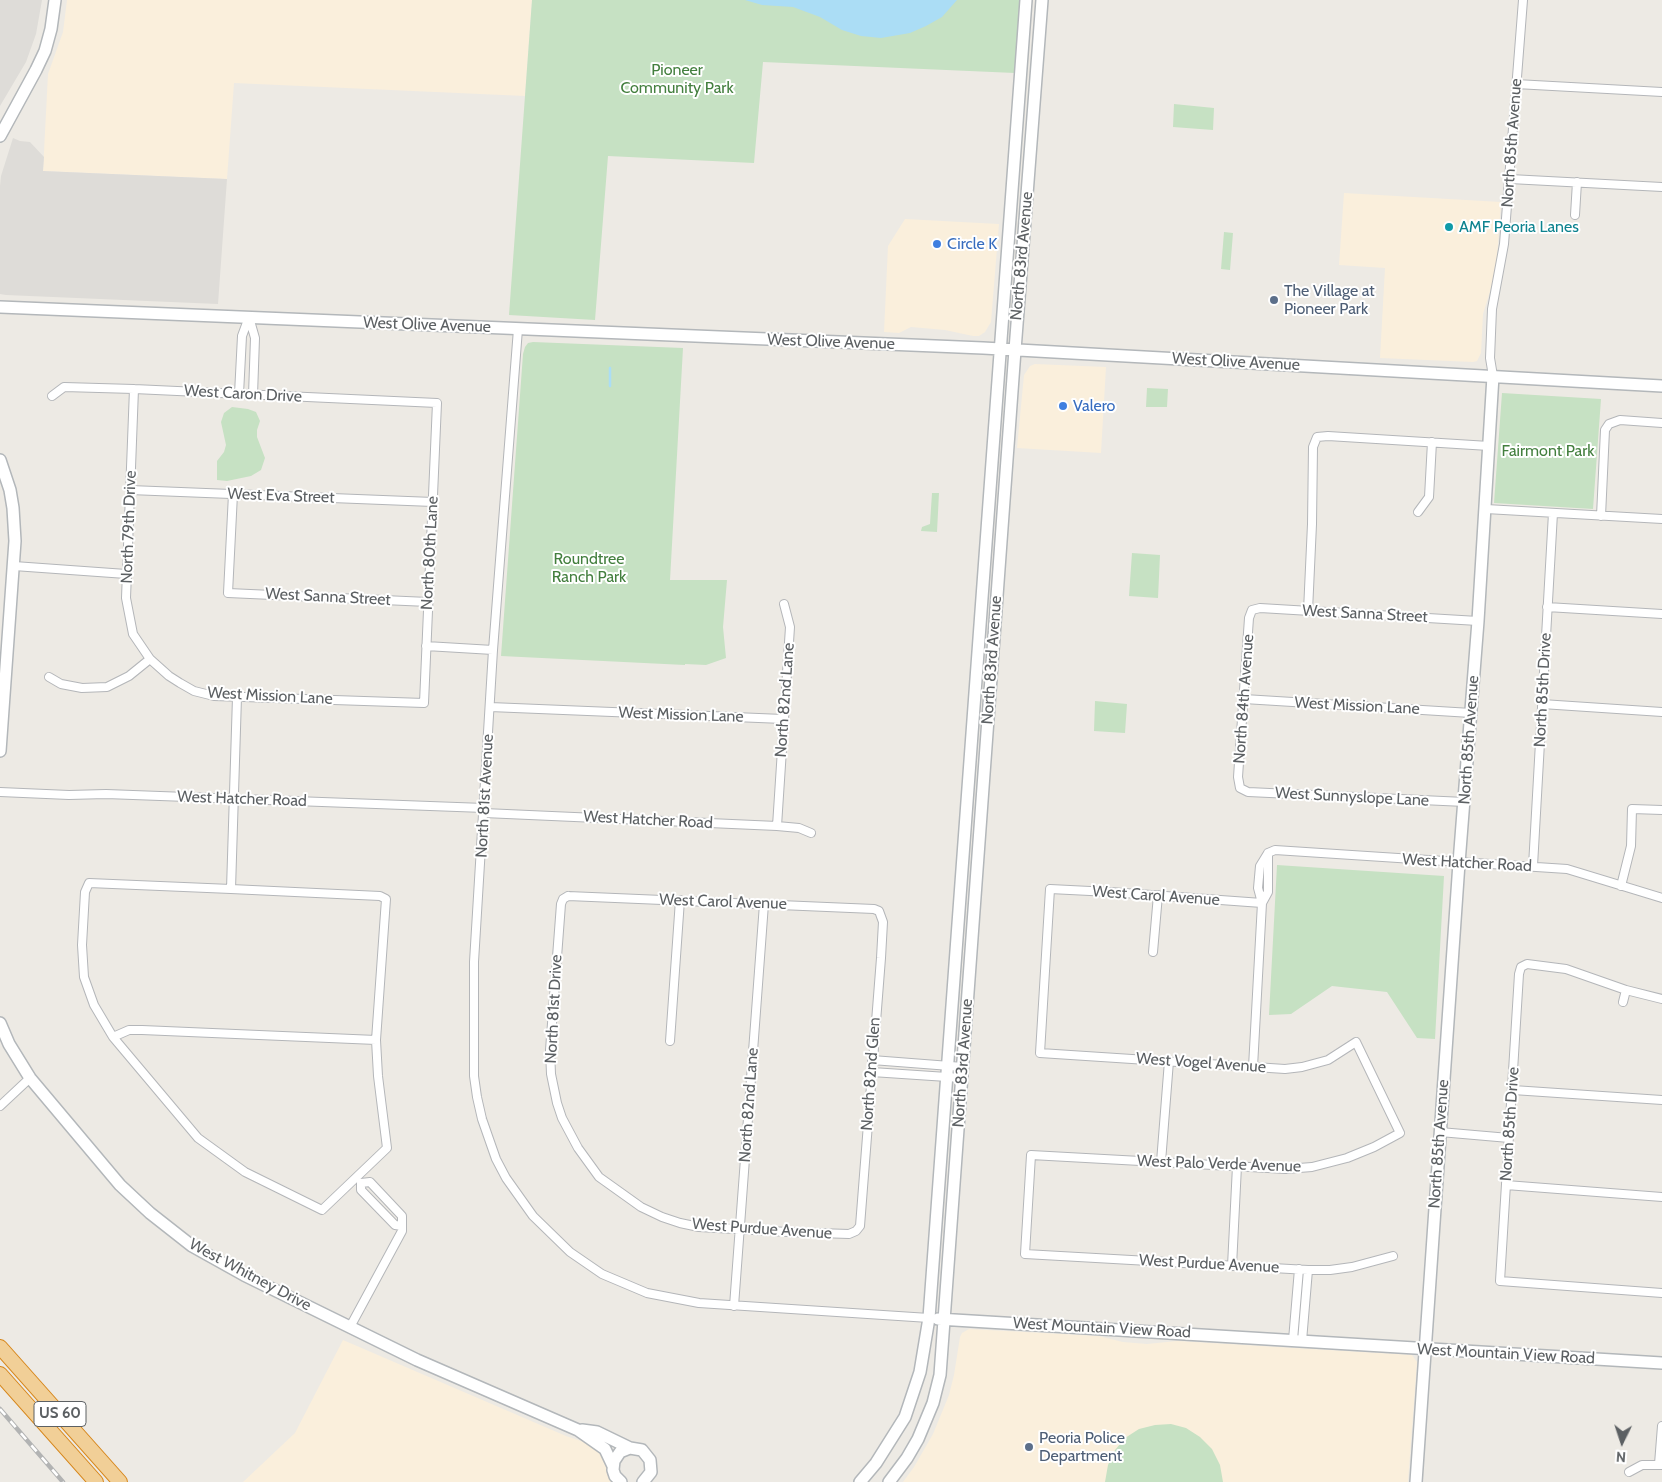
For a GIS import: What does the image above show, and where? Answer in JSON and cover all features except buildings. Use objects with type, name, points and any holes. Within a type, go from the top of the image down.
[{"type":"highway","name":"US 60","points":[[0,1347],[120,1482]]},
{"type":"highway","name":"US 60","points":[[0,1374],[96,1482]]},
{"type":"main road","points":[[0,136],[45,51],[51,29],[55,0]]},
{"type":"main road","name":"North 83rd Avenue","points":[[864,1480],[906,1414],[920,1372],[929,1318],[1026,0]]},
{"type":"main road","name":"North 83rd Avenue","points":[[889,1482],[907,1458],[918,1439],[931,1409],[940,1375],[1042,0]]},
{"type":"main road","points":[[1019,90],[1035,91]]},
{"type":"main road","name":"West Olive Avenue","points":[[0,307],[1000,349],[1662,386]]},
{"type":"main road","name":"North 85th Avenue","points":[[1416,1482],[1424,1349],[1486,509],[1493,376]]},
{"type":"main road","points":[[0,460],[10,490],[15,541],[0,751]]},
{"type":"main road","points":[[985,562],[999,563]]},
{"type":"main road","name":"West Whitney Drive","points":[[0,1023],[9,1044],[30,1078],[120,1185],[192,1246],[417,1360],[578,1430],[605,1449],[613,1466],[615,1476],[621,1482]]},
{"type":"main road","name":"West Mountain View Road","points":[[929,1318],[1662,1363]]},
{"type":"main road","points":[[906,1414],[920,1413],[931,1409]]},
{"type":"main road","name":"West Whitney Drive","points":[[578,1430],[597,1432],[630,1448],[642,1450],[647,1454],[651,1463],[651,1477],[643,1482]]},
{"type":"main road","points":[[613,1466],[614,1460],[620,1452],[630,1448]]},
{"type":"street","name":"North 85th Avenue","points":[[1493,376],[1490,358],[1492,309],[1504,244],[1523,0]]},
{"type":"street","points":[[1516,84],[1662,92]]},
{"type":"street","points":[[1510,179],[1662,187]]},
{"type":"street","points":[[1575,215],[1577,182]]},
{"type":"street","points":[[239,394],[242,336],[249,317]]},
{"type":"street","points":[[249,317],[255,338],[253,395]]},
{"type":"street","name":"North 81st Avenue","points":[[518,329],[493,650],[474,962],[473,1055],[477,1098],[496,1159],[506,1178],[533,1216],[558,1241]]},
{"type":"street","name":"West Caron Drive","points":[[52,396],[64,387],[437,403]]},
{"type":"street","name":"North 79th Drive","points":[[134,389],[126,598],[133,634],[150,659]]},
{"type":"street","name":"North 80th Lane","points":[[424,703],[437,403]]},
{"type":"street","points":[[1602,516],[1605,430],[1609,424],[1620,420],[1662,423]]},
{"type":"street","points":[[1308,611],[1313,447],[1317,437],[1328,436],[1489,446]]},
{"type":"street","points":[[1418,512],[1429,496],[1432,442]]},
{"type":"street","name":"West Eva Street","points":[[130,490],[433,502]]},
{"type":"street","name":"West Sanna Street","points":[[233,494],[228,593],[428,602]]},
{"type":"street","points":[[1486,509],[1662,519]]},
{"type":"street","name":"North 85th Drive","points":[[1533,866],[1553,513]]},
{"type":"street","points":[[14,566],[126,574]]},
{"type":"street","name":"North 82nd Lane","points":[[777,826],[790,627],[784,604]]},
{"type":"street","points":[[1547,607],[1662,614]]},
{"type":"street","name":"West Sanna Street","points":[[1252,610],[1260,608],[1478,620]]},
{"type":"street","name":"North 84th Avenue","points":[[1240,788],[1238,777],[1249,618],[1252,610]]},
{"type":"street","points":[[426,646],[493,650]]},
{"type":"street","points":[[49,677],[61,684],[82,688],[107,687],[129,676],[150,659]]},
{"type":"street","name":"West Mission Lane","points":[[150,659],[169,676],[194,690],[214,696],[424,703]]},
{"type":"street","points":[[231,889],[237,697]]},
{"type":"street","name":"West Mission Lane","points":[[1244,699],[1471,713]]},
{"type":"street","points":[[1542,704],[1662,712]]},
{"type":"street","name":"West Mission Lane","points":[[490,707],[783,718]]},
{"type":"street","name":"West Sunnyslope Lane","points":[[1240,788],[1248,792],[1465,802]]},
{"type":"street","name":"West Hatcher Road","points":[[0,792],[69,795],[106,794],[484,811],[777,826],[799,828],[811,833]]},
{"type":"street","points":[[1621,886],[1631,846],[1632,808],[1662,810]]},
{"type":"street","name":"West Hatcher Road","points":[[1262,903],[1258,888],[1260,866],[1268,852],[1275,850],[1567,869],[1662,898]]},
{"type":"street","points":[[89,884],[380,896],[386,899],[376,1040],[378,1076],[388,1148],[358,1180],[322,1210],[246,1172],[198,1138],[113,1037],[94,1005],[84,977],[82,945],[85,892],[89,884]]},
{"type":"street","name":"West Carol Avenue","points":[[1040,1053],[1050,890],[1158,895],[1262,903]]},
{"type":"street","points":[[1153,952],[1158,895]]},
{"type":"street","name":"West Carol Avenue","points":[[563,899],[568,896],[874,909],[879,911],[881,916]]},
{"type":"street","name":"North 81st Drive","points":[[563,899],[561,904],[550,1050],[551,1074],[562,1118],[578,1148],[599,1176],[616,1190]]},
{"type":"street","points":[[670,1041],[680,900]]},
{"type":"street","points":[[1253,1067],[1262,903]]},
{"type":"street","name":"North 82nd Lane","points":[[734,1306],[764,904]]},
{"type":"street","name":"North 82nd Glen","points":[[856,1231],[860,1226],[881,958],[883,922],[881,916]]},
{"type":"street","name":"North 85th Drive","points":[[1626,990],[1566,969],[1527,964],[1521,967],[1500,1281],[1662,1293]]},
{"type":"street","points":[[1623,1002],[1626,990],[1662,999]]},
{"type":"street","points":[[113,1037],[129,1030],[142,1030],[376,1040]]},
{"type":"street","name":"West Vogel Avenue","points":[[1040,1053],[1285,1069],[1313,1065],[1328,1060],[1356,1042],[1400,1133]]},
{"type":"street","points":[[872,1060],[962,1073]]},
{"type":"street","points":[[1162,1162],[1168,1060]]},
{"type":"street","points":[[872,1072],[962,1073]]},
{"type":"street","points":[[0,1106],[30,1078]]},
{"type":"street","points":[[1513,1090],[1662,1100]]},
{"type":"street","points":[[1440,1132],[1509,1138]]},
{"type":"street","name":"West Palo Verde Avenue","points":[[1024,1254],[1031,1155],[1286,1169],[1312,1167],[1347,1158],[1374,1147],[1400,1133]]},
{"type":"street","points":[[1232,1266],[1237,1166]]},
{"type":"street","points":[[350,1327],[402,1231],[402,1216],[370,1182],[358,1180]]},
{"type":"street","points":[[358,1180],[361,1190],[395,1225],[402,1226]]},
{"type":"street","points":[[1506,1185],[1662,1197]]},
{"type":"street","name":"West Purdue Avenue","points":[[616,1190],[641,1207],[671,1220],[699,1226],[849,1234],[856,1231]]},
{"type":"street","name":"West Mountain View Road","points":[[558,1241],[585,1264],[602,1274],[647,1293],[699,1303],[929,1318]]},
{"type":"street","name":"West Purdue Avenue","points":[[1024,1254],[1308,1270],[1352,1267],[1393,1256]]},
{"type":"street","points":[[1298,1340],[1299,1269]]},
{"type":"street","points":[[1298,1340],[1308,1270]]},
{"type":"street","points":[[1629,1472],[1642,1465],[1661,1464],[1662,1426]]},
{"type":"shaded area","points":[[0,0],[42,0],[36,34],[26,62],[0,106]]},
{"type":"shaded area","points":[[67,0],[532,0],[525,96],[234,83],[227,179],[43,171],[48,74],[63,32]]},
{"type":"shaded area","points":[[13,138],[30,142],[44,157],[43,171],[227,179],[218,304],[0,294],[0,186],[1,176]]},
{"type":"shaded area","points":[[1344,193],[1501,202],[1496,272],[1483,314],[1481,353],[1477,361],[1380,358],[1385,268],[1339,265]]},
{"type":"shaded area","points":[[905,219],[999,224],[991,322],[985,332],[979,336],[973,336],[945,330],[911,327],[899,333],[884,332],[888,246]]},
{"type":"shaded area","points":[[1035,364],[1106,367],[1101,453],[1017,448],[1024,375],[1030,366]]},
{"type":"shaded area","points":[[969,1329],[1098,1336],[1123,1342],[1147,1344],[1177,1341],[1412,1355],[1417,1362],[1408,1482],[903,1482],[933,1434],[949,1395],[960,1337],[962,1333]]},
{"type":"shaded area","points":[[343,1340],[566,1436],[593,1445],[604,1456],[621,1482],[243,1482],[295,1433]]},
{"type":"green space","name":"Pioneer Community Park","points":[[532,0],[1020,0],[1015,73],[763,62],[754,163],[608,156],[595,320],[509,315]]},
{"type":"green space","points":[[1174,104],[1214,108],[1213,130],[1173,127]]},
{"type":"green space","points":[[1224,232],[1233,233],[1230,270],[1221,269]]},
{"type":"green space","name":"Roundtree Ranch Park","points":[[528,343],[683,348],[670,580],[727,580],[723,627],[726,658],[706,665],[685,665],[501,656],[523,354]]},
{"type":"green space","points":[[1147,388],[1168,389],[1167,407],[1146,407]]},
{"type":"green space","name":"Fairmont Park","points":[[1502,393],[1601,399],[1593,509],[1494,503]]},
{"type":"green space","points":[[232,407],[256,412],[260,421],[257,437],[265,458],[261,470],[251,476],[227,481],[217,480],[217,461],[224,452],[226,445],[221,422],[224,413]]},
{"type":"green space","points":[[932,493],[939,493],[937,532],[921,531],[922,527],[930,524]]},
{"type":"green space","points":[[1132,553],[1160,555],[1158,598],[1129,596]]},
{"type":"green space","points":[[1095,701],[1127,704],[1125,733],[1094,731]]},
{"type":"green space","points":[[1277,865],[1444,876],[1435,1039],[1417,1038],[1387,992],[1332,986],[1291,1014],[1269,1015]]},
{"type":"green space","points":[[1171,1424],[1186,1428],[1200,1437],[1212,1449],[1220,1465],[1223,1482],[1105,1482],[1108,1465],[1115,1450],[1125,1438],[1139,1429]]},
{"type":"water","points":[[745,0],[957,0],[942,17],[926,26],[910,33],[881,38],[861,36],[842,30],[820,17],[793,7],[762,5]]},
{"type":"waterway","points":[[610,368],[610,386]]},
{"type":"railway","points":[[0,1409],[63,1482]]},
{"type":"place","name":"AMF Peoria Lanes","points":[[1449,227]]},
{"type":"place","name":"Circle K","points":[[937,244]]},
{"type":"place","name":"The Village at Pioneer Park","points":[[1274,300]]},
{"type":"place","name":"Valero","points":[[1063,406]]},
{"type":"place","name":"Peoria Police Department","points":[[1029,1447]]}]
